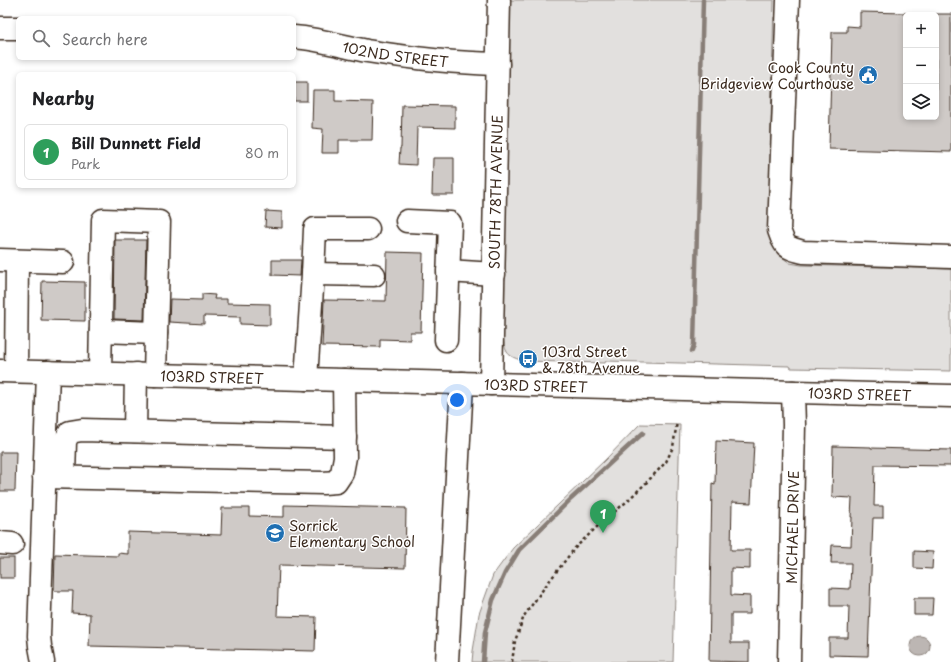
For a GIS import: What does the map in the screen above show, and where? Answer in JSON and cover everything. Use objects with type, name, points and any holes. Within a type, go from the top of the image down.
[{"type":"street","name":"SOUTH 78TH AVENUE","points":[[491,384],[499,0]]},
{"type":"street","points":[[788,0],[779,230],[784,245],[803,252],[951,257]]},
{"type":"street","points":[[0,28],[16,28]]},
{"type":"street","name":"102ND STREET","points":[[296,37],[411,58],[498,64]]},
{"type":"street","points":[[100,373],[103,220],[159,222],[156,333],[135,431]]},
{"type":"street","points":[[407,221],[450,223],[446,340]]},
{"type":"street","points":[[306,379],[315,229],[368,230]]},
{"type":"street","points":[[8,371],[9,261],[63,262]]},
{"type":"street","points":[[448,271],[494,274]]},
{"type":"street","points":[[313,274],[374,276]]},
{"type":"street","points":[[101,331],[156,333]]},
{"type":"street","name":"103RD STREET","points":[[8,371],[951,396]]},
{"type":"street","points":[[43,662],[39,636],[54,477],[48,372]]},
{"type":"street","points":[[54,477],[323,483],[336,482],[342,473],[345,458],[344,380]]},
{"type":"street","points":[[447,662],[462,383]]},
{"type":"street","name":"MICHAEL DRIVE","points":[[789,662],[794,425],[793,392]]},
{"type":"street","points":[[54,477],[65,441],[70,432],[82,430],[345,437]]},
{"type":"path","points":[[512,662],[515,641],[524,616],[574,549],[625,503],[666,462],[673,447],[677,422]]},
{"type":"shaded area","points":[[506,0],[774,0],[769,208],[772,243],[779,255],[790,263],[801,265],[951,269],[951,371],[791,368],[790,366],[606,361],[605,363],[523,361],[510,355],[505,349],[504,345],[502,319]]},
{"type":"shaded area","points":[[640,424],[680,425],[673,662],[472,662],[479,614],[493,575],[513,548],[605,460]]},
{"type":"shaded area","points":[[920,636],[927,639],[930,646],[927,653],[920,656],[913,653],[910,646],[913,639]]},
{"type":"building","name":"Cook County Bridgeview Courthouse","points":[[860,12],[903,13],[903,120],[939,120],[939,14],[951,14],[951,152],[829,149],[832,32],[847,32],[847,26],[860,27]]},
{"type":"building","points":[[296,82],[307,82],[307,101],[296,101]]},
{"type":"building","points":[[313,90],[335,90],[335,101],[373,102],[372,140],[339,140],[339,153],[322,153],[323,129],[312,128]]},
{"type":"building","points":[[402,105],[455,106],[455,128],[417,127],[416,165],[399,164]]},
{"type":"building","points":[[433,158],[454,158],[454,195],[432,195]]},
{"type":"building","points":[[266,211],[282,212],[282,228],[265,227]]},
{"type":"building","points":[[115,240],[146,240],[144,320],[114,319]]},
{"type":"building","points":[[387,252],[423,253],[421,332],[410,332],[410,340],[380,339],[380,347],[322,346],[324,300],[386,301]]},
{"type":"building","points":[[272,260],[301,260],[300,276],[272,275]]},
{"type":"building","points":[[42,281],[85,282],[85,321],[41,320]]},
{"type":"building","points":[[202,294],[215,295],[214,299],[227,299],[227,303],[270,304],[270,325],[240,324],[240,317],[204,316],[204,324],[169,322],[170,299],[202,300]]},
{"type":"building","points":[[716,441],[754,443],[751,503],[732,502],[731,550],[750,550],[750,569],[731,568],[731,595],[750,596],[750,614],[731,614],[731,643],[749,643],[749,662],[709,661],[712,483],[715,484]]},
{"type":"building","points":[[833,446],[951,450],[951,466],[875,465],[874,506],[883,506],[883,518],[873,518],[868,656],[829,655],[829,638],[848,638],[849,606],[830,606],[830,588],[850,589],[851,563],[831,563],[832,545],[851,546],[852,517],[852,498],[832,497]]},
{"type":"building","points":[[0,452],[16,452],[15,491],[0,491]]},
{"type":"building","points":[[284,505],[406,508],[405,568],[279,565],[277,616],[316,617],[315,651],[89,646],[90,614],[72,613],[73,591],[54,591],[55,554],[118,556],[118,553],[128,554],[128,532],[221,535],[222,508],[249,508],[249,516],[284,517]]},
{"type":"building","points":[[914,551],[933,552],[932,569],[914,568]]},
{"type":"building","points":[[0,558],[14,558],[14,578],[0,578]]},
{"type":"building","points":[[914,598],[933,598],[932,615],[914,615]]},
{"type":"waterway","points":[[692,351],[694,345],[703,0]]},
{"type":"waterway","points":[[483,662],[485,632],[493,600],[505,573],[519,550],[571,499],[643,433]]},
{"type":"place","name":"Cook County Bridgeview Courthouse","points":[[868,75]]},
{"type":"place","name":"103rd Street & 78th Avenue","points":[[528,359]]},
{"type":"place","name":"Sorrick Elementary School","points":[[275,533]]},
{"type":"place","name":"Bill Dunnett Field","points":[[603,533]]}]
